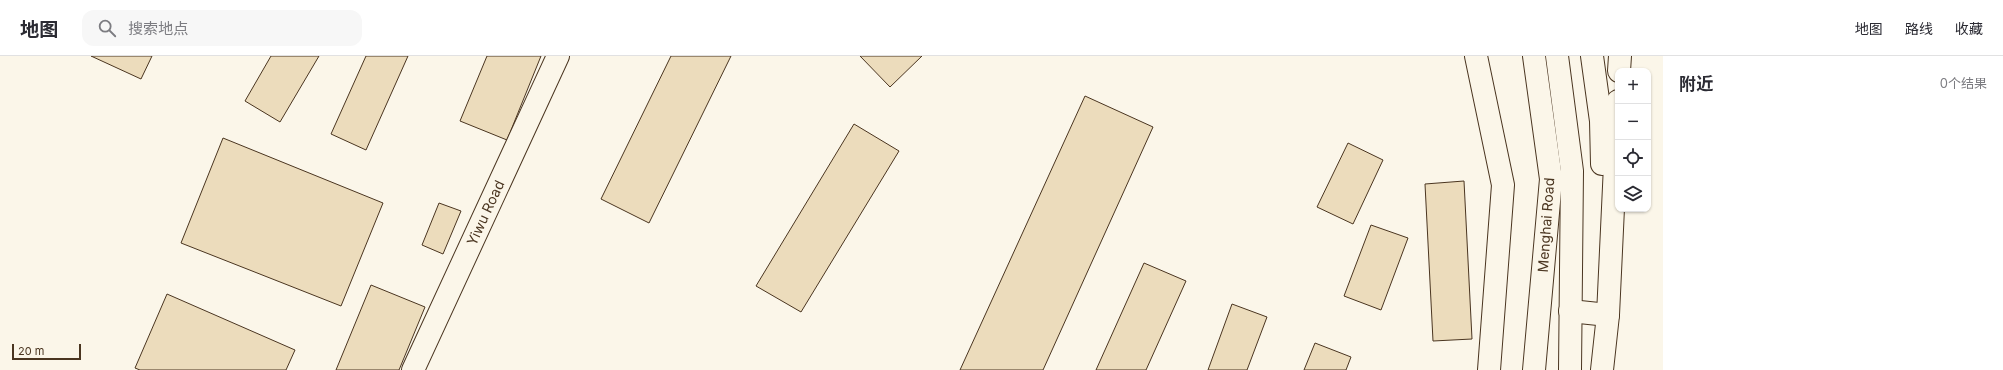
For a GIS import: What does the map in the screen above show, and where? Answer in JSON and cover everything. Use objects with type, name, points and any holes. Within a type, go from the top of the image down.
[{"type":"main road","name":"Yiwu Road","points":[[414,370],[558,56]]},
{"type":"main road","points":[[1476,56],[1503,185],[1489,370]]},
{"type":"main road","name":"Menghai Road","points":[[1534,56],[1551,179],[1534,370]]},
{"type":"main road","name":"Menghai Road","points":[[1557,56],[1572,171],[1570,370]]},
{"type":"main road","points":[[1592,56],[1601,121],[1608,315]]},
{"type":"main road","points":[[1619,68],[1620,56]]},
{"type":"main road","points":[[1602,370],[1608,315],[1618,104]]},
{"type":"main road","points":[[1570,311],[1608,315]]},
{"type":"building","points":[[91,56],[152,56],[141,79]]},
{"type":"building","points":[[271,56],[319,56],[280,122],[245,101]]},
{"type":"building","points":[[366,56],[408,56],[366,150],[331,134]]},
{"type":"building","points":[[487,56],[541,56],[507,140],[460,121]]},
{"type":"building","points":[[671,56],[731,56],[649,223],[601,199]]},
{"type":"building","points":[[860,56],[922,56],[890,87]]},
{"type":"building","points":[[1085,96],[1153,127],[1043,370],[960,370]]},
{"type":"building","points":[[854,124],[899,151],[801,312],[756,286]]},
{"type":"building","points":[[223,138],[383,203],[341,306],[181,243]]},
{"type":"building","points":[[1348,143],[1383,160],[1353,224],[1317,207]]},
{"type":"building","points":[[1464,181],[1472,339],[1433,341],[1425,184]]},
{"type":"building","points":[[439,203],[461,211],[443,254],[422,245]]},
{"type":"building","points":[[1371,225],[1408,238],[1381,310],[1344,296]]},
{"type":"building","points":[[1144,263],[1186,281],[1146,370],[1096,370]]},
{"type":"building","points":[[371,285],[425,307],[399,370],[336,370]]},
{"type":"building","points":[[167,294],[295,350],[286,370],[140,370],[135,368]]},
{"type":"building","points":[[1232,304],[1267,317],[1247,370],[1208,370]]},
{"type":"building","points":[[1315,343],[1351,357],[1346,370],[1304,370]]}]
